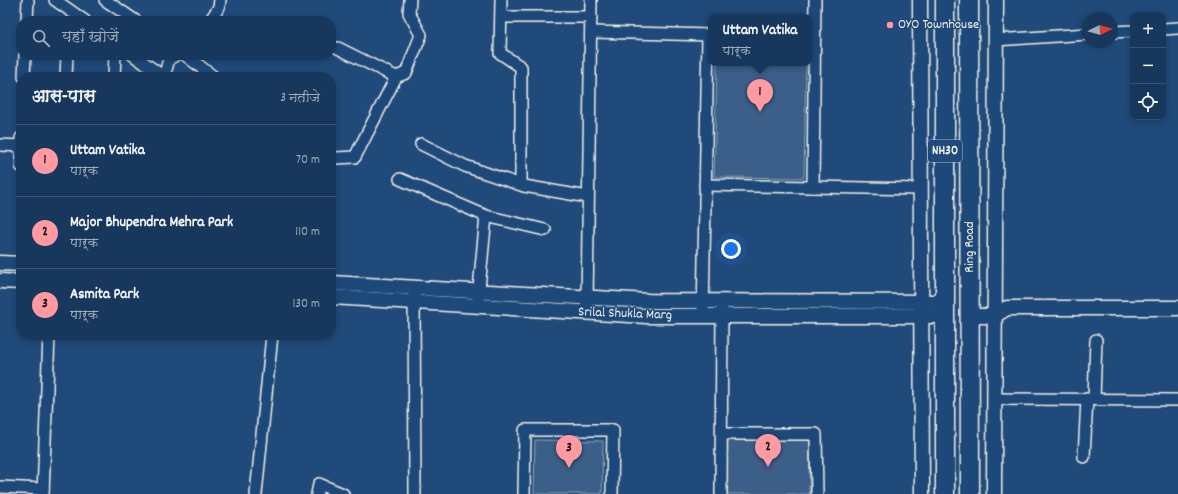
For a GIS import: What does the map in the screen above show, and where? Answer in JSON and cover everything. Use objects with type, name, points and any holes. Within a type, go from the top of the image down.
[{"type":"highway","name":"Ring Road","points":[[945,0],[945,494]]},
{"type":"highway","name":"Ring Road","points":[[969,0],[970,494]]},
{"type":"street","points":[[27,16],[28,0]]},
{"type":"street","points":[[55,0],[69,16]]},
{"type":"street","points":[[105,0],[129,16]]},
{"type":"street","points":[[213,16],[219,7],[220,0]]},
{"type":"street","points":[[336,158],[355,157],[396,77],[406,73],[421,35],[409,13],[410,0]]},
{"type":"street","points":[[502,0],[500,53],[521,67],[520,184]]},
{"type":"street","points":[[587,312],[592,0]]},
{"type":"street","points":[[813,187],[812,38],[815,0]]},
{"type":"street","points":[[920,0],[920,316],[922,494]]},
{"type":"street","points":[[994,494],[996,0]]},
{"type":"street","points":[[501,17],[591,17]]},
{"type":"street","points":[[1166,29],[1178,28]]},
{"type":"street","points":[[1118,32],[1130,31]]},
{"type":"street","points":[[591,32],[708,35]]},
{"type":"street","points":[[995,40],[1082,34]]},
{"type":"street","points":[[338,48],[396,77]]},
{"type":"street","points":[[24,72],[25,60]]},
{"type":"street","points":[[66,72],[67,60]]},
{"type":"street","points":[[114,72],[115,60]]},
{"type":"street","points":[[140,60],[157,72]]},
{"type":"street","points":[[165,72],[169,60]]},
{"type":"street","points":[[192,60],[207,72]]},
{"type":"street","points":[[702,316],[709,66]]},
{"type":"street","points":[[421,144],[465,166],[520,184],[588,197]]},
{"type":"street","points":[[0,145],[16,146]]},
{"type":"street","points":[[400,179],[486,216],[544,230]]},
{"type":"street","points":[[705,185],[920,189]]},
{"type":"street","points":[[478,306],[486,216]]},
{"type":"street","points":[[0,263],[16,264]]},
{"type":"street","points":[[0,281],[16,282]]},
{"type":"street","name":"Srilal Shukla Marg","points":[[336,283],[649,301],[920,302],[945,309]]},
{"type":"street","points":[[414,288],[415,494]]},
{"type":"street","name":"Srilal Shukla Marg","points":[[336,297],[646,316],[920,316],[945,309]]},
{"type":"street","points":[[721,494],[722,301]]},
{"type":"street","points":[[970,309],[994,301],[1007,308],[1178,308]]},
{"type":"street","points":[[970,309],[994,316],[1007,308]]},
{"type":"street","points":[[0,487],[43,492],[49,340]]},
{"type":"street","points":[[256,494],[271,340]]},
{"type":"street","points":[[1084,457],[1096,340]]},
{"type":"street","points":[[994,399],[1178,400]]},
{"type":"street","points":[[524,494],[525,430],[613,430],[612,494]]},
{"type":"street","points":[[722,434],[816,434],[816,494]]},
{"type":"street","points":[[318,494],[319,484],[343,494]]},
{"type":"shaded area","points":[[717,66],[806,66],[804,178],[714,177]]},
{"type":"shaded area","points":[[535,440],[603,441],[602,494],[534,494]]},
{"type":"shaded area","points":[[727,440],[810,440],[809,494],[726,494]]},
{"type":"place","name":"OYO Townhouse","points":[[890,25]]},
{"type":"place","name":"Uttam Vatika","points":[[760,112]]},
{"type":"place","name":"Major Bhupendra Mehra Park","points":[[768,467]]},
{"type":"place","name":"Asmita Park","points":[[569,468]]}]
